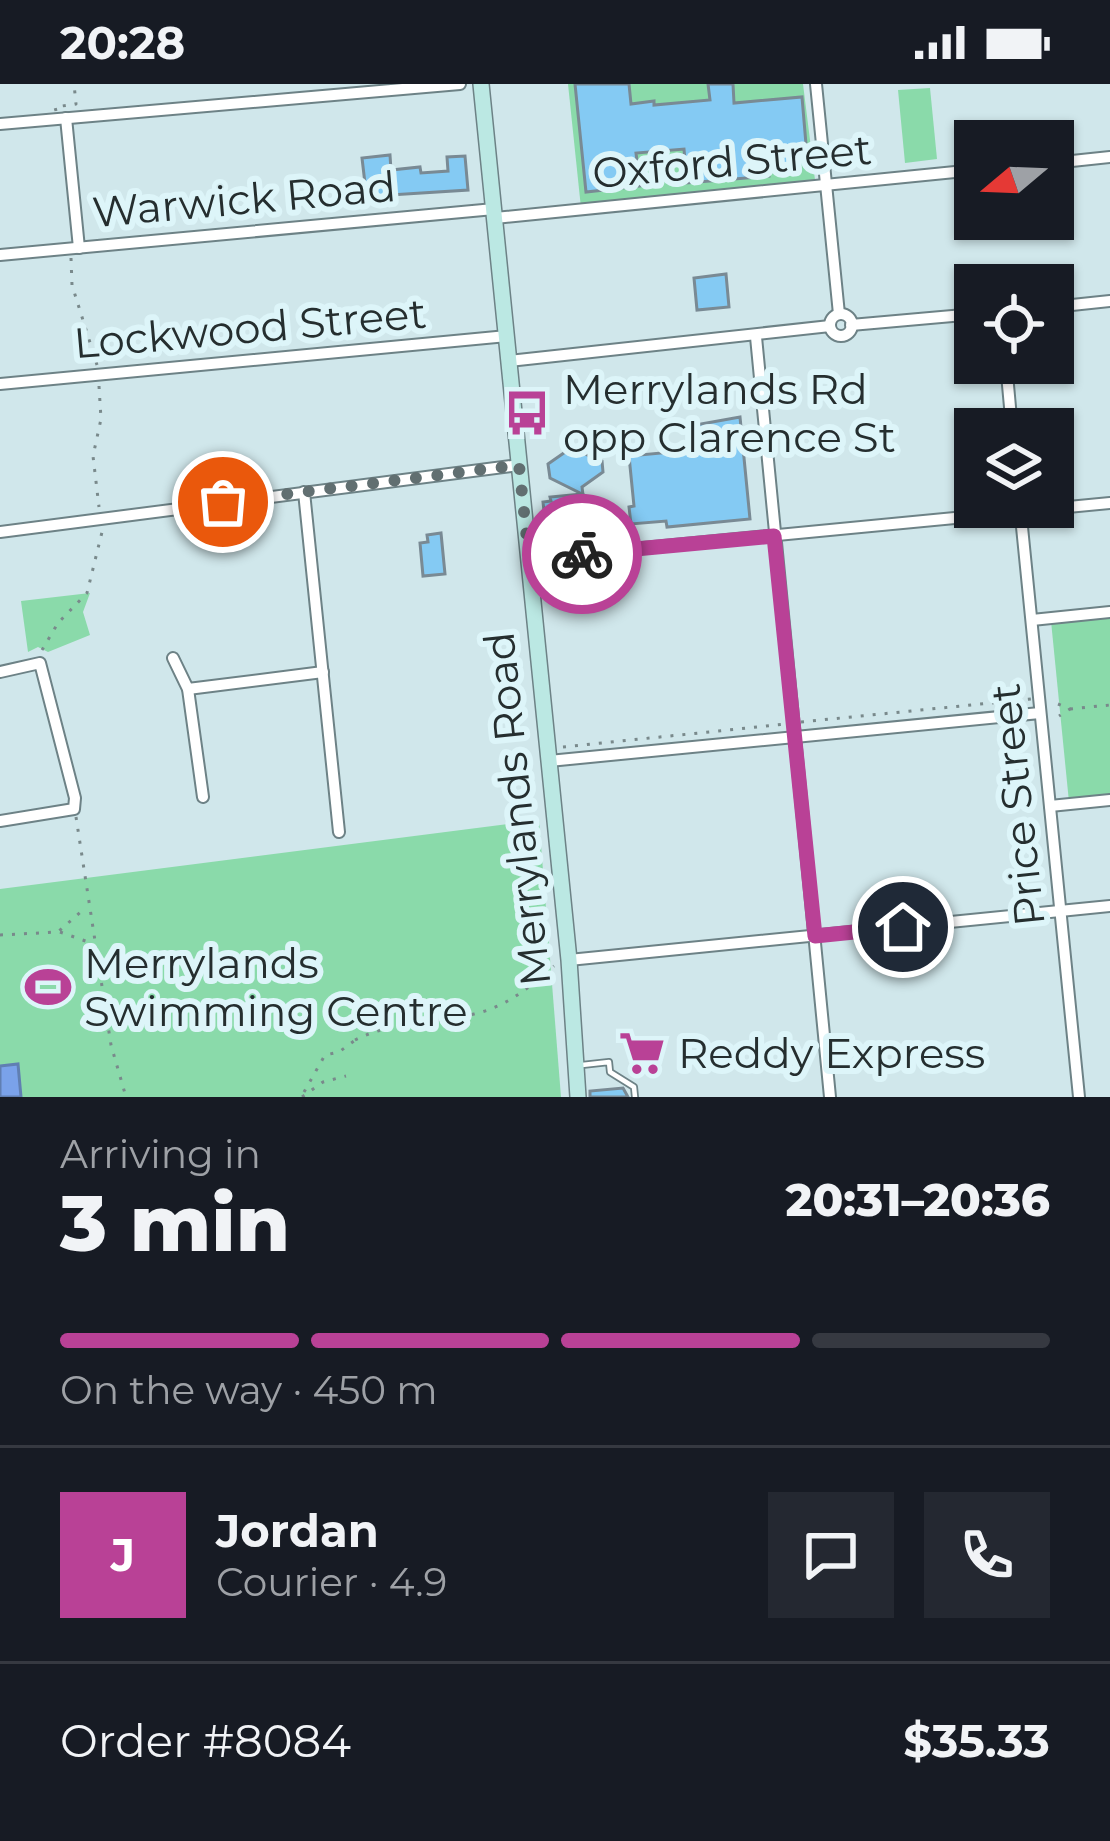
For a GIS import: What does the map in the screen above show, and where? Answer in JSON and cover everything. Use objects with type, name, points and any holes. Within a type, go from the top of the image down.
[{"type":"main road","name":"Merrylands Road","points":[[482,84],[578,1097]]},
{"type":"street","points":[[0,124],[61,114],[460,84]]},
{"type":"street","points":[[816,84],[839,314]]},
{"type":"street","points":[[61,114],[79,248]]},
{"type":"street","points":[[1074,161],[1110,157]]},
{"type":"street","name":"Oxford Street","points":[[494,213],[954,172]]},
{"type":"street","name":"Warwick Road","points":[[0,255],[494,213]]},
{"type":"street","points":[[1074,305],[1110,301]]},
{"type":"street","points":[[830,326],[839,336],[846,334],[851,325],[848,317],[839,314]]},
{"type":"street","points":[[830,326],[839,314]]},
{"type":"street","points":[[851,325],[954,316]]},
{"type":"street","points":[[509,361],[830,326]]},
{"type":"street","name":"Lockwood Street","points":[[0,384],[507,336]]},
{"type":"street","points":[[756,337],[830,1097]]},
{"type":"street","points":[[0,532],[519,465]]},
{"type":"street","points":[[304,492],[339,832]]},
{"type":"street","points":[[1074,505],[1110,502]]},
{"type":"street","points":[[529,559],[954,516]]},
{"type":"street","name":"Price Street","points":[[1022,528],[1079,1097]]},
{"type":"street","points":[[1032,620],[1110,612]]},
{"type":"street","points":[[173,658],[188,689],[203,796]]},
{"type":"street","points":[[0,672],[40,663],[74,798],[74,809],[0,821]]},
{"type":"street","points":[[188,689],[323,672]]},
{"type":"street","points":[[549,761],[793,730],[1040,712]]},
{"type":"street","points":[[1050,806],[1110,800]]},
{"type":"street","points":[[562,962],[1110,907]]},
{"type":"lane","points":[[576,1066],[609,1062],[610,1072],[634,1087],[635,1097]]},
{"type":"path","points":[[61,114],[56,107],[76,104],[74,84]]},
{"type":"path","points":[[71,265],[72,285],[97,365]]},
{"type":"path","points":[[592,385],[593,398]]},
{"type":"path","points":[[99,387],[101,419],[93,457],[99,508]]},
{"type":"path","points":[[43,648],[58,623],[87,593],[103,530]]},
{"type":"path","points":[[561,747],[793,730],[1039,698]]},
{"type":"path","points":[[1058,704],[1070,710]]},
{"type":"path","points":[[1059,716],[1110,705]]},
{"type":"path","points":[[74,809],[111,1046],[126,1097]]},
{"type":"path","points":[[58,932],[87,906]]},
{"type":"path","points":[[0,935],[58,932],[93,944]]},
{"type":"path","points":[[303,1094],[325,1055],[340,1052],[374,1031],[489,1010],[562,962]]},
{"type":"path","points":[[355,1040],[364,1039]]},
{"type":"path","points":[[303,1094],[346,1076]]},
{"type":"green space","points":[[568,84],[803,84],[815,180],[581,208]]},
{"type":"green space","points":[[930,88],[937,159],[905,163],[898,90]]},
{"type":"green space","points":[[90,593],[83,612],[90,635],[48,652],[38,647],[28,652],[21,601]]},
{"type":"green space","points":[[1110,616],[1110,797],[1069,802],[1051,621]]},
{"type":"green space","points":[[539,820],[561,1097],[0,1097],[0,889]]},
{"type":"water","points":[[18,1064],[21,1097],[0,1097],[0,1066]]},
{"type":"building","points":[[575,84],[629,84],[631,104],[710,100],[708,84],[733,84],[734,103],[802,97],[807,156],[790,157],[791,170],[769,172],[769,176],[687,183],[684,149],[636,153],[640,186],[586,192]]},
{"type":"building","points":[[390,155],[391,170],[420,167],[421,173],[448,171],[447,157],[465,156],[468,190],[375,196],[374,191],[366,192],[362,158]]},
{"type":"building","points":[[726,274],[729,307],[697,310],[694,278]]},
{"type":"building","points":[[740,417],[750,519],[667,527],[666,521],[631,524],[629,456],[693,450],[690,426]]},
{"type":"building","points":[[571,448],[602,461],[603,472],[582,487],[585,511],[552,514],[552,510],[544,511],[543,502],[551,501],[550,497],[582,494],[550,478],[548,464]]},
{"type":"building","points":[[441,533],[445,574],[423,576],[420,543],[428,542],[427,535]]},
{"type":"building","points":[[653,1039],[656,1064],[637,1066],[630,1059],[628,1042]]},
{"type":"building","points":[[623,1088],[628,1097],[590,1097],[590,1091]]},
{"type":"way so far","points":[[223,502],[519,465],[529,559],[582,554]]},
{"type":"place","name":"Merrylands Rd opp Clarence St","points":[[527,413]]},
{"type":"place","name":"Merrylands Swimming Centre","points":[[48,987]]},
{"type":"place","name":"Reddy Express","points":[[642,1053]]},
{"type":"route","points":[[582,554],[774,536],[815,936],[903,927]]}]
